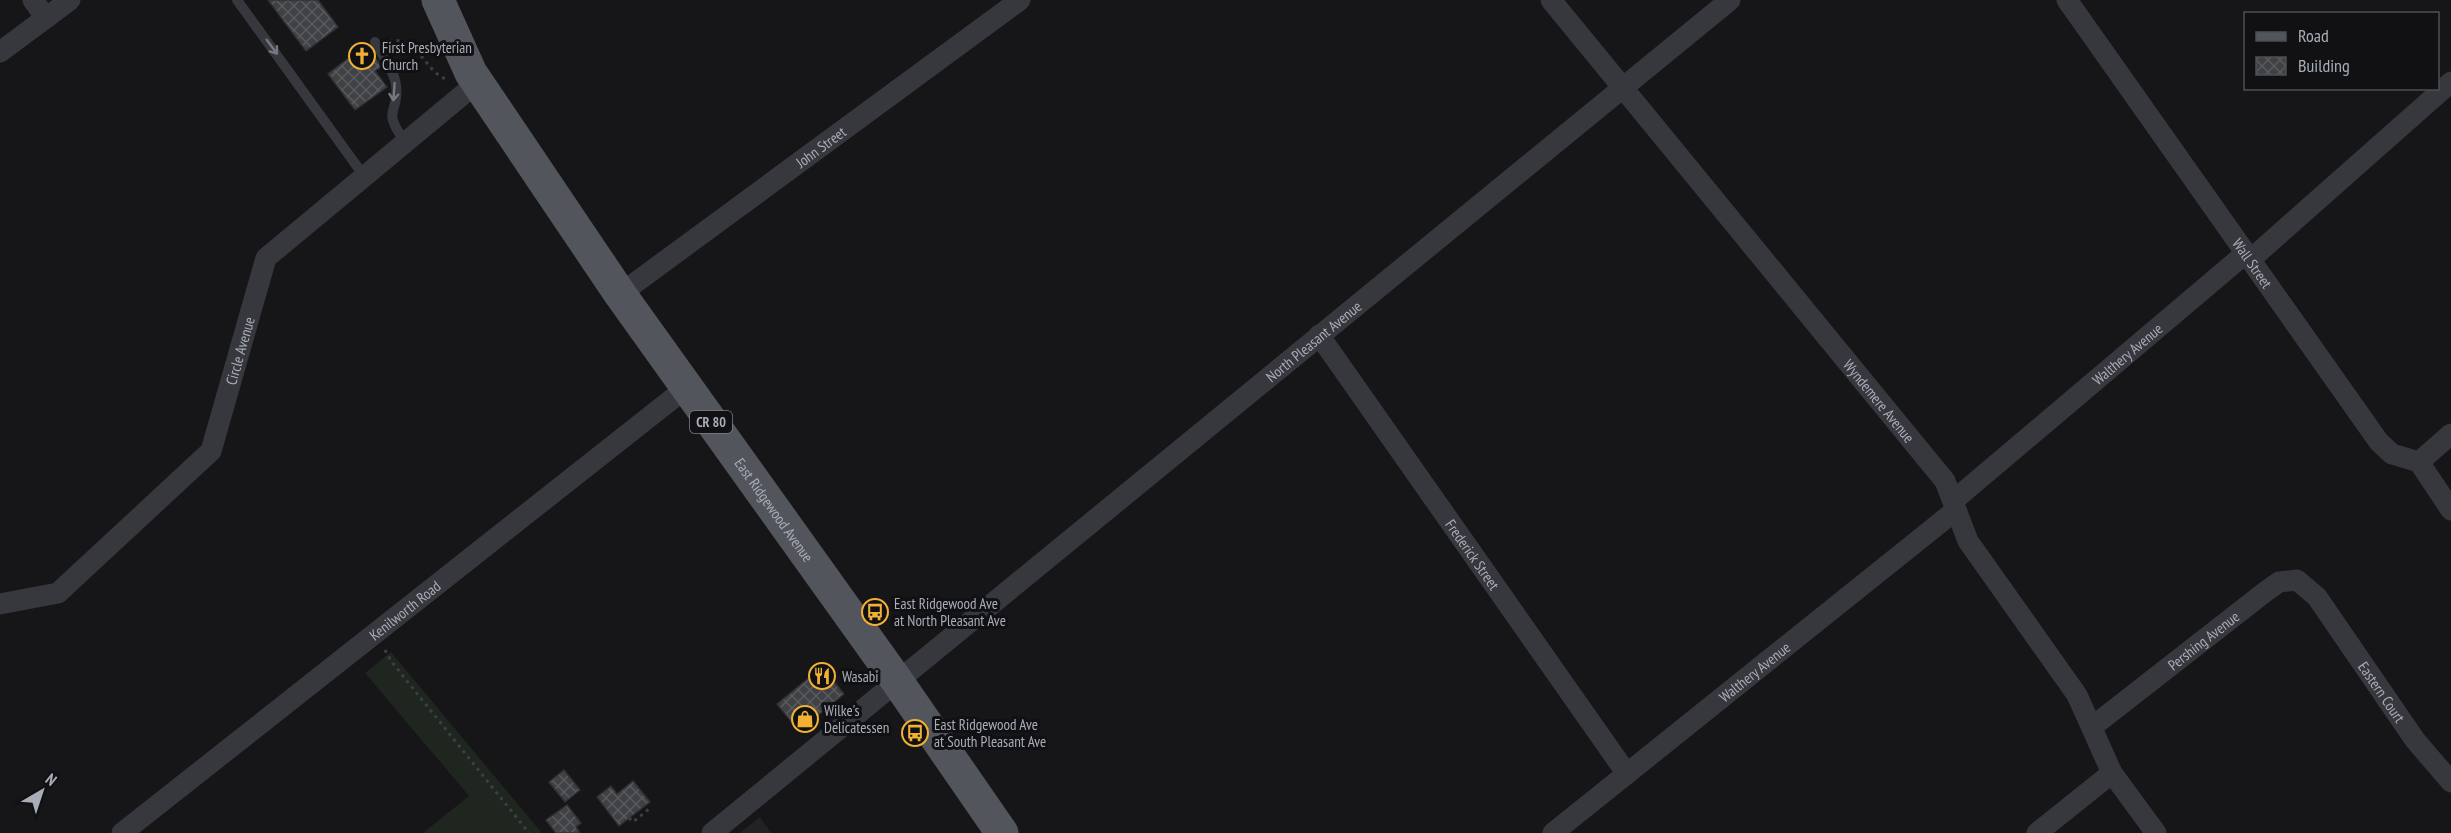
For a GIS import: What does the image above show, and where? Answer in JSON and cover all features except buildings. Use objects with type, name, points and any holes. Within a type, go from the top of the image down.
[{"type":"main road","name":"East Ridgewood Avenue","points":[[442,2],[471,73],[466,82],[897,681],[1002,833]]},
{"type":"street","points":[[33,0],[46,18]]},
{"type":"street","points":[[0,52],[70,0]]},
{"type":"street","name":"John Street","points":[[620,294],[1020,0]]},
{"type":"street","name":"Wyndemere Avenue","points":[[1551,0],[1945,482],[1968,541],[2077,695],[2112,773],[2156,833]]},
{"type":"street","name":"North Pleasant Avenue","points":[[712,833],[1730,0]]},
{"type":"street","name":"Wall Street","points":[[2067,0],[2379,442],[2392,454],[2419,462]]},
{"type":"street","name":"Circle Avenue","points":[[0,604],[58,593],[211,451],[266,258],[405,142],[466,82]]},
{"type":"street","name":"Walthery Avenue","points":[[1553,833],[1954,506],[2451,82]]},
{"type":"street","name":"Frederick Street","points":[[1319,334],[1627,774]]},
{"type":"street","name":"Kenilworth Road","points":[[122,833],[686,388]]},
{"type":"street","points":[[2451,435],[2419,462],[2451,510]]},
{"type":"street","name":"Pershing Avenue","points":[[2092,727],[2279,582],[2296,580],[2318,597]]},
{"type":"street","name":"Eastern Court","points":[[2318,597],[2415,740],[2451,782]]},
{"type":"street","points":[[2037,833],[2112,773]]},
{"type":"lane","points":[[237,0],[364,176]]},
{"type":"lane","points":[[375,42],[396,86],[390,112],[392,123],[405,142]]},
{"type":"path","points":[[375,42],[404,41],[418,50],[436,75],[466,82]]},
{"type":"path","points":[[384,650],[529,833]]},
{"type":"path","points":[[629,818],[633,822],[649,809]]},
{"type":"shaded area","points":[[391,652],[542,833],[423,833],[469,796],[365,673]]},
{"type":"shaded area","points":[[760,817],[771,833],[740,833]]},
{"type":"place","name":"First Presbyterian Church","points":[[362,56]]},
{"type":"place","name":"East Ridgewood Ave at North Pleasant Ave","points":[[875,612]]},
{"type":"place","name":"Wasabi","points":[[822,676]]},
{"type":"place","name":"Wilke's Delicatessen","points":[[805,719]]},
{"type":"place","name":"East Ridgewood Ave at South Pleasant Ave","points":[[915,733]]}]
